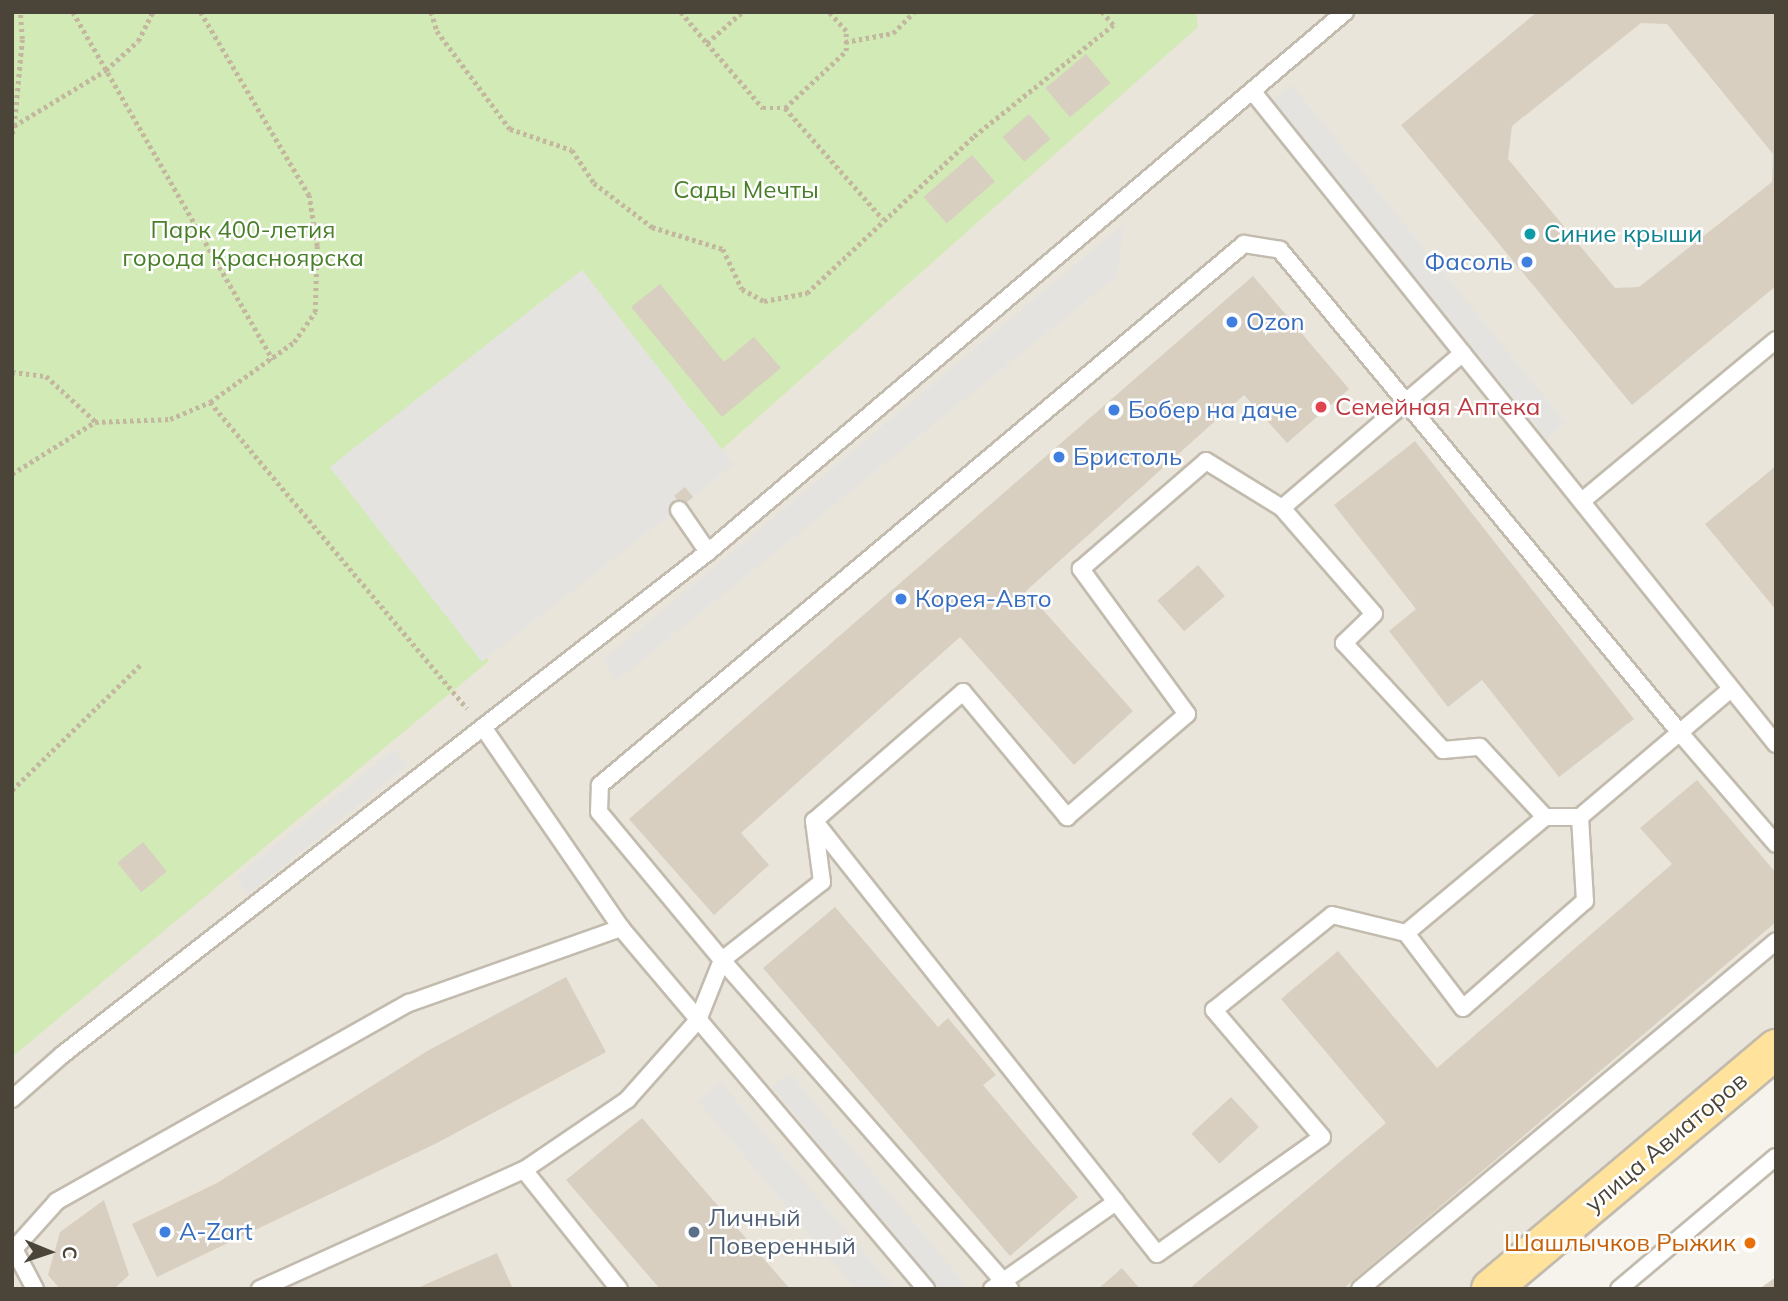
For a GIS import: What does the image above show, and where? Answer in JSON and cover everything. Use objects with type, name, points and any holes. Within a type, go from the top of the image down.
[{"type":"main road","name":"улица Авиаторов","points":[[1491,1289],[1776,1049]]},
{"type":"lane","points":[[12,1099],[62,1055],[708,552],[1345,12]]},
{"type":"lane","points":[[1252,92],[1776,744]]},
{"type":"lane","points":[[1116,1202],[1001,1286],[722,960],[599,811],[600,785],[1244,244],[1280,250],[1681,734],[1776,844]]},
{"type":"lane","points":[[1582,501],[1776,340]]},
{"type":"lane","points":[[1282,508],[1463,353]]},
{"type":"lane","points":[[814,821],[963,692],[1067,817],[1187,714],[1081,569],[1206,461],[1282,508],[1374,614],[1344,643],[1443,750],[1480,747],[1545,817]]},
{"type":"lane","points":[[679,510],[708,552]]},
{"type":"lane","points":[[1406,933],[1545,817],[1580,817],[1731,689]]},
{"type":"lane","points":[[483,727],[621,928],[926,1289]]},
{"type":"lane","points":[[814,821],[1157,1254],[1322,1137],[1214,1010],[1332,915],[1406,933],[1463,1008],[1585,901],[1580,817]]},
{"type":"lane","points":[[260,1289],[524,1170],[627,1100],[698,1020],[722,960],[822,882],[814,821]]},
{"type":"lane","points":[[35,1289],[14,1249],[57,1201],[409,1003],[621,928]]},
{"type":"lane","points":[[1360,1289],[1776,941]]},
{"type":"lane","points":[[1619,1289],[1776,1157]]},
{"type":"lane","points":[[524,1170],[619,1289]]},
{"type":"path","points":[[12,134],[22,39],[20,12]]},
{"type":"path","points":[[73,12],[273,360]]},
{"type":"path","points":[[13,126],[106,70],[138,41],[153,12]]},
{"type":"path","points":[[12,474],[95,422],[170,419],[210,402],[273,360],[294,342],[315,312],[317,246],[309,196],[200,12]]},
{"type":"path","points":[[431,12],[437,31],[510,129],[572,150],[594,183],[652,227],[723,249],[742,289],[764,301],[807,293],[974,136],[1112,25],[1102,12]]},
{"type":"path","points":[[681,12],[763,108],[785,108],[846,51],[846,31],[829,12]]},
{"type":"path","points":[[707,43],[742,12]]},
{"type":"path","points":[[845,42],[894,33],[914,12]]},
{"type":"path","points":[[785,108],[883,219]]},
{"type":"path","points":[[12,372],[46,376],[95,422]]},
{"type":"path","points":[[210,402],[483,727]]},
{"type":"path","points":[[12,790],[141,664]]},
{"type":"shaded area","points":[[12,12],[1776,12],[1776,1049],[1491,1289],[12,1289]]},
{"type":"shaded area","points":[[1292,85],[1566,423],[1546,439],[1273,101]]},
{"type":"shaded area","points":[[1124,224],[1117,276],[615,682],[603,660]]},
{"type":"shaded area","points":[[582,270],[734,465],[482,662],[330,467]]},
{"type":"shaded area","points":[[394,749],[407,765],[249,894],[235,877]]},
{"type":"shaded area","points":[[790,1073],[965,1284],[960,1289],[939,1289],[772,1087]]},
{"type":"shaded area","points":[[721,1082],[895,1289],[856,1289],[698,1101]]},
{"type":"green space","name":"Парк 400-летия города Красноярска","points":[[12,12],[1196,12],[1198,27],[721,450],[582,271],[332,470],[489,661],[12,1057]]},
{"type":"building","name":"Синие крыши","points":[[1537,12],[1776,12],[1776,286],[1632,405],[1401,125]],"holes":[[[1641,23],[1667,24],[1773,154],[1772,182],[1639,287],[1615,288],[1508,159],[1512,126]]]},
{"type":"building","points":[[1086,54],[1110,83],[1070,117],[1045,88]]},
{"type":"building","points":[[1029,114],[1051,139],[1024,162],[1003,137]]},
{"type":"building","points":[[972,155],[995,181],[947,223],[924,197]]},
{"type":"building","points":[[1253,276],[1349,389],[1287,443],[1244,395],[1026,591],[1133,711],[1074,765],[960,637],[741,833],[769,865],[714,915],[629,819]]},
{"type":"building","points":[[660,284],[724,362],[754,337],[781,368],[722,417],[631,307]]},
{"type":"building","points":[[1415,441],[1634,719],[1559,777],[1482,680],[1448,707],[1389,631],[1416,609],[1334,505]]},
{"type":"building","points":[[1776,466],[1776,610],[1705,524]]},
{"type":"building","points":[[685,487],[693,497],[682,506],[674,496]]},
{"type":"building","points":[[1198,565],[1225,596],[1184,631],[1157,600]]},
{"type":"building","points":[[1697,780],[1776,873],[1776,922],[1343,1289],[1189,1289],[1386,1123],[1281,999],[1338,951],[1437,1068],[1672,864],[1640,828]]},
{"type":"building","points":[[143,842],[167,872],[141,892],[117,863]]},
{"type":"building","points":[[835,907],[938,1027],[948,1018],[996,1075],[983,1085],[1078,1197],[1010,1256],[763,968]]},
{"type":"building","points":[[566,977],[606,1052],[437,1143],[157,1277],[132,1224],[217,1183],[429,1050]]},
{"type":"building","points":[[1231,1097],[1259,1127],[1219,1164],[1192,1134]]},
{"type":"building","points":[[642,1118],[790,1289],[660,1289],[566,1180]]},
{"type":"building","points":[[104,1200],[129,1275],[114,1289],[60,1289],[48,1275],[60,1232]]},
{"type":"building","points":[[497,1253],[513,1289],[415,1289]]},
{"type":"building","points":[[1122,1268],[1140,1289],[1098,1289]]},
{"type":"building","points":[[1776,1277],[1776,1289],[1759,1289]]},
{"type":"place","name":"Синие крыши","points":[[1530,234]]},
{"type":"place","name":"Фасоль","points":[[1527,262]]},
{"type":"place","name":"Ozon","points":[[1232,322]]},
{"type":"place","name":"Семейная Аптека","points":[[1321,407]]},
{"type":"place","name":"Бобер на даче","points":[[1114,410]]},
{"type":"place","name":"Бристоль","points":[[1059,457]]},
{"type":"place","name":"Корея-Авто","points":[[901,599]]},
{"type":"place","name":"A-Zart","points":[[165,1232]]},
{"type":"place","name":"Личный Поверенный","points":[[694,1232]]},
{"type":"place","name":"Шашлычков Рыжик","points":[[1750,1243]]},
{"type":"park label","name":"Сады Мечты","points":[[746,190]]}]
